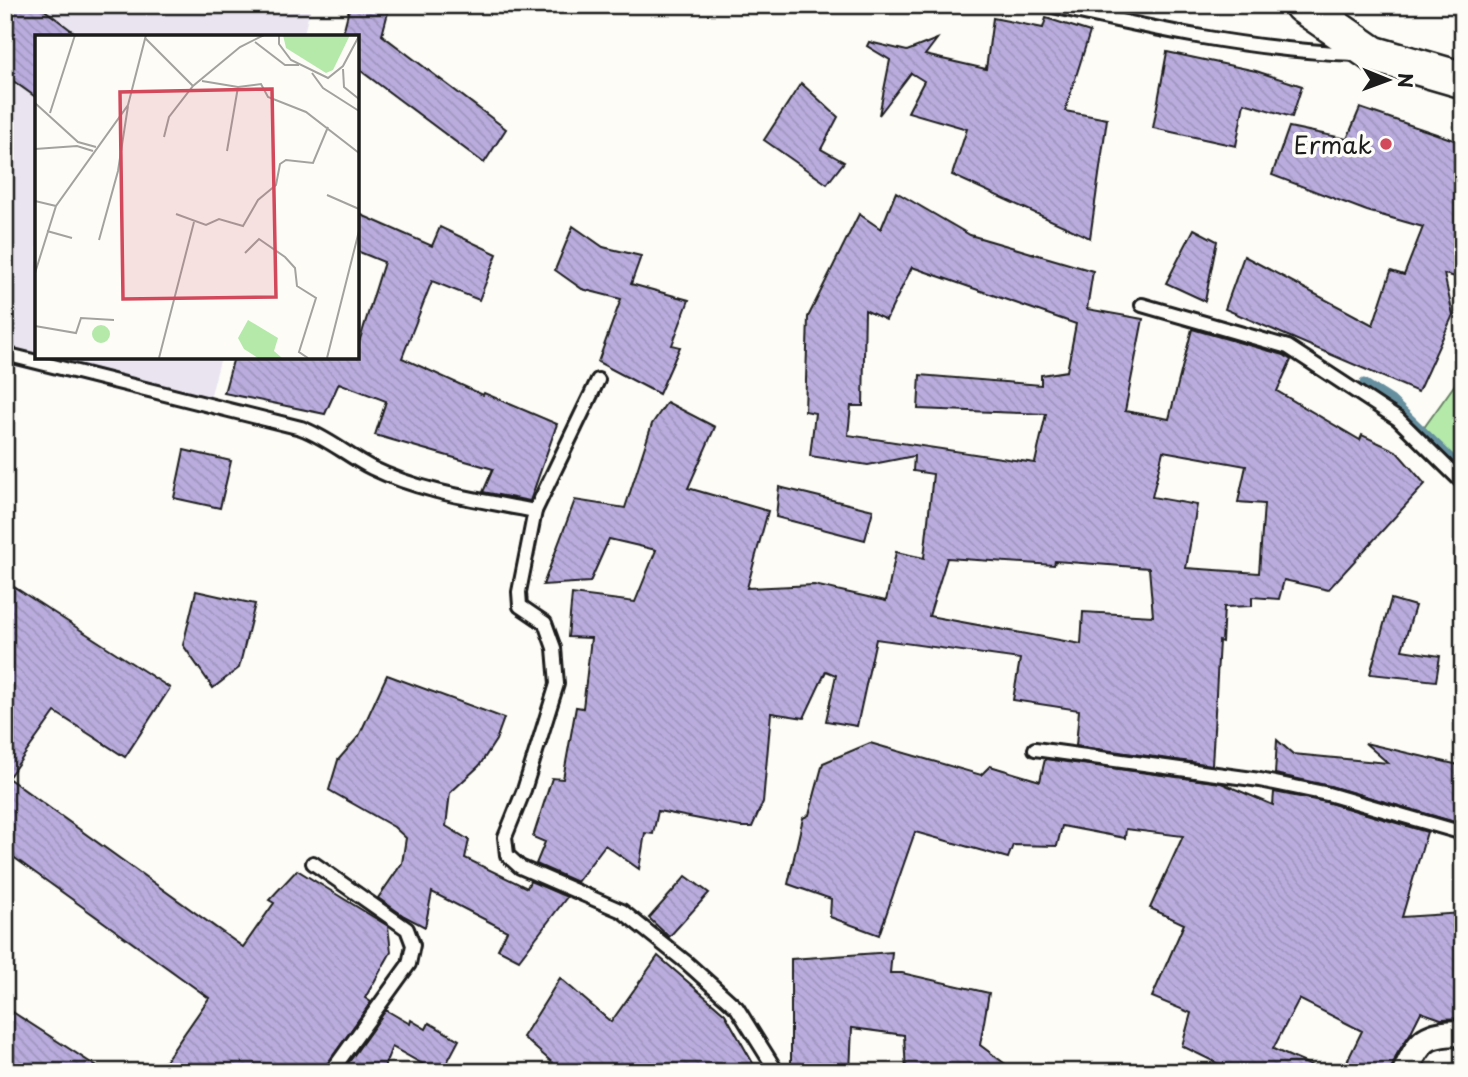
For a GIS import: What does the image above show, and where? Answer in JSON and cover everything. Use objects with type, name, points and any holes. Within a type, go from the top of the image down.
[{"type":"street","points":[[1302,5],[1373,54],[1463,80]]},
{"type":"street","points":[[1405,1072],[1416,1046],[1427,1037],[1463,1033]]},
{"type":"lane","points":[[1048,5],[1163,30],[1296,51],[1373,54]]},
{"type":"lane","points":[[1142,305],[1288,347],[1398,419],[1463,483]]},
{"type":"lane","points":[[5,354],[301,428],[320,435],[372,468],[432,490],[535,511]]},
{"type":"lane","points":[[598,380],[535,511],[519,592],[520,606],[545,624],[554,648],[557,684],[524,790],[505,837],[507,855],[520,867],[622,911],[687,963],[737,1007],[777,1072]]},
{"type":"lane","points":[[1035,749],[1274,783],[1328,794],[1463,833]]},
{"type":"lane","points":[[313,863],[407,929],[413,945],[409,964],[331,1072]]},
{"type":"shaded area","points":[[5,5],[311,5],[304,35],[35,35],[35,359],[220,359],[206,413],[5,364]]},
{"type":"green space","points":[[1463,373],[1463,465],[1423,429]]},
{"type":"building","points":[[16,5],[38,5],[77,35],[35,35],[35,97],[5,75],[5,20]]},
{"type":"building","points":[[350,5],[390,5],[382,35],[506,129],[484,163],[359,69],[359,35],[342,35]]},
{"type":"building","points":[[993,18],[1043,28],[1046,18],[1090,32],[1065,111],[1107,119],[1090,238],[952,175],[967,129],[908,112],[924,81],[911,73],[879,115],[890,60],[867,46],[869,42],[907,51],[937,39],[925,55],[986,69]]},
{"type":"building","points":[[1167,52],[1256,71],[1302,86],[1292,117],[1244,103],[1236,146],[1153,128]]},
{"type":"building","points":[[801,83],[838,117],[821,149],[844,162],[827,184],[764,140]]},
{"type":"building","points":[[1360,108],[1463,143],[1463,279],[1444,274],[1453,315],[1418,392],[1225,309],[1244,256],[1373,325],[1391,271],[1404,275],[1423,227],[1367,211],[1272,175],[1289,127],[1347,139]]},
{"type":"building","points":[[896,192],[970,235],[1093,271],[1087,309],[1143,319],[1125,411],[1169,419],[1192,329],[1284,355],[1291,360],[1277,391],[1360,440],[1362,435],[1396,451],[1425,484],[1328,590],[1284,580],[1279,599],[1252,597],[1252,606],[1224,607],[1222,642],[1219,641],[1212,765],[1076,746],[1079,710],[1013,700],[1020,659],[876,639],[857,726],[826,721],[836,675],[826,671],[804,718],[771,713],[763,802],[752,827],[658,811],[653,834],[645,833],[639,869],[605,845],[577,882],[536,864],[545,842],[533,837],[552,778],[563,779],[576,707],[583,708],[591,638],[568,637],[572,594],[635,602],[656,550],[609,539],[590,582],[543,585],[575,500],[625,508],[652,424],[667,402],[715,427],[688,488],[768,511],[747,588],[814,585],[886,601],[896,552],[924,558],[933,474],[913,471],[914,456],[868,465],[810,456],[815,413],[805,411],[808,317],[859,214],[881,229]],"holes":[[[912,267],[1076,324],[1067,371],[1041,375],[1041,385],[920,375],[918,409],[1046,414],[1035,463],[848,435],[851,406],[863,406],[865,310],[886,320]],[[1163,451],[1246,466],[1238,502],[1264,504],[1259,573],[1186,568],[1197,505],[1152,497]],[[947,558],[1054,565],[1055,561],[1149,568],[1153,616],[1083,612],[1081,644],[929,616]]]},
{"type":"building","points":[[359,214],[432,246],[440,227],[497,254],[479,300],[432,281],[402,358],[483,395],[484,393],[557,424],[530,501],[483,492],[493,469],[375,435],[386,401],[339,383],[325,414],[224,393],[233,359],[359,359],[359,343],[384,262],[359,252]]},
{"type":"building","points":[[573,226],[603,247],[641,256],[631,284],[689,300],[672,345],[680,347],[659,394],[598,362],[621,299],[582,289],[555,270]]},
{"type":"building","points":[[1194,229],[1217,241],[1205,301],[1166,283]]},
{"type":"building","points":[[184,450],[231,461],[220,508],[174,498]]},
{"type":"building","points":[[779,487],[873,510],[865,540],[776,517]]},
{"type":"building","points":[[5,581],[170,688],[125,757],[55,712],[8,778],[243,947],[274,903],[269,900],[297,870],[388,926],[391,952],[365,998],[371,1002],[322,1072],[177,1072],[164,1063],[209,998],[5,851]]},
{"type":"building","points":[[196,591],[255,604],[239,668],[213,688],[183,645]]},
{"type":"building","points":[[1391,599],[1415,606],[1402,650],[1440,656],[1436,681],[1370,674]]},
{"type":"building","points":[[387,675],[504,718],[496,740],[479,766],[450,793],[446,826],[469,840],[465,858],[527,888],[530,881],[567,897],[519,960],[498,949],[507,931],[432,892],[425,927],[378,898],[402,863],[406,838],[394,827],[329,790],[338,760],[359,736]]},
{"type":"building","points":[[1277,740],[1293,754],[1388,763],[1365,743],[1463,766],[1455,822],[1330,786],[1275,774]]},
{"type":"building","points":[[870,743],[981,775],[990,766],[1040,781],[1045,759],[1221,783],[1273,805],[1274,792],[1326,802],[1427,832],[1402,917],[1463,913],[1463,1018],[1441,1019],[1421,1012],[1390,1072],[1342,1072],[1362,1031],[1299,999],[1273,1049],[1326,1072],[1235,1072],[1182,1046],[1191,1013],[1152,997],[1184,924],[1150,908],[1183,836],[1126,829],[1125,838],[1062,826],[1057,846],[1013,845],[1008,858],[915,832],[879,935],[830,917],[831,899],[788,884],[803,818],[809,815],[823,763]]},
{"type":"building","points":[[686,876],[709,893],[669,937],[649,918]]},
{"type":"building","points":[[892,952],[890,973],[902,973],[989,993],[980,1045],[1016,1072],[906,1072],[904,1035],[852,1028],[850,1072],[791,1072],[791,959]]},
{"type":"building","points":[[658,956],[725,1014],[758,1072],[563,1072],[523,1037],[560,978],[611,1022]]},
{"type":"building","points":[[5,1007],[105,1072],[20,1072],[5,1062]]},
{"type":"building","points":[[386,1010],[410,1024],[411,1020],[426,1029],[429,1023],[459,1040],[442,1072],[437,1072],[392,1047],[382,1072],[342,1072]]},
{"type":"waterway","points":[[1364,383],[1391,400],[1463,470]]},
{"type":"place","name":"Ermak","points":[[1386,144]]}]
